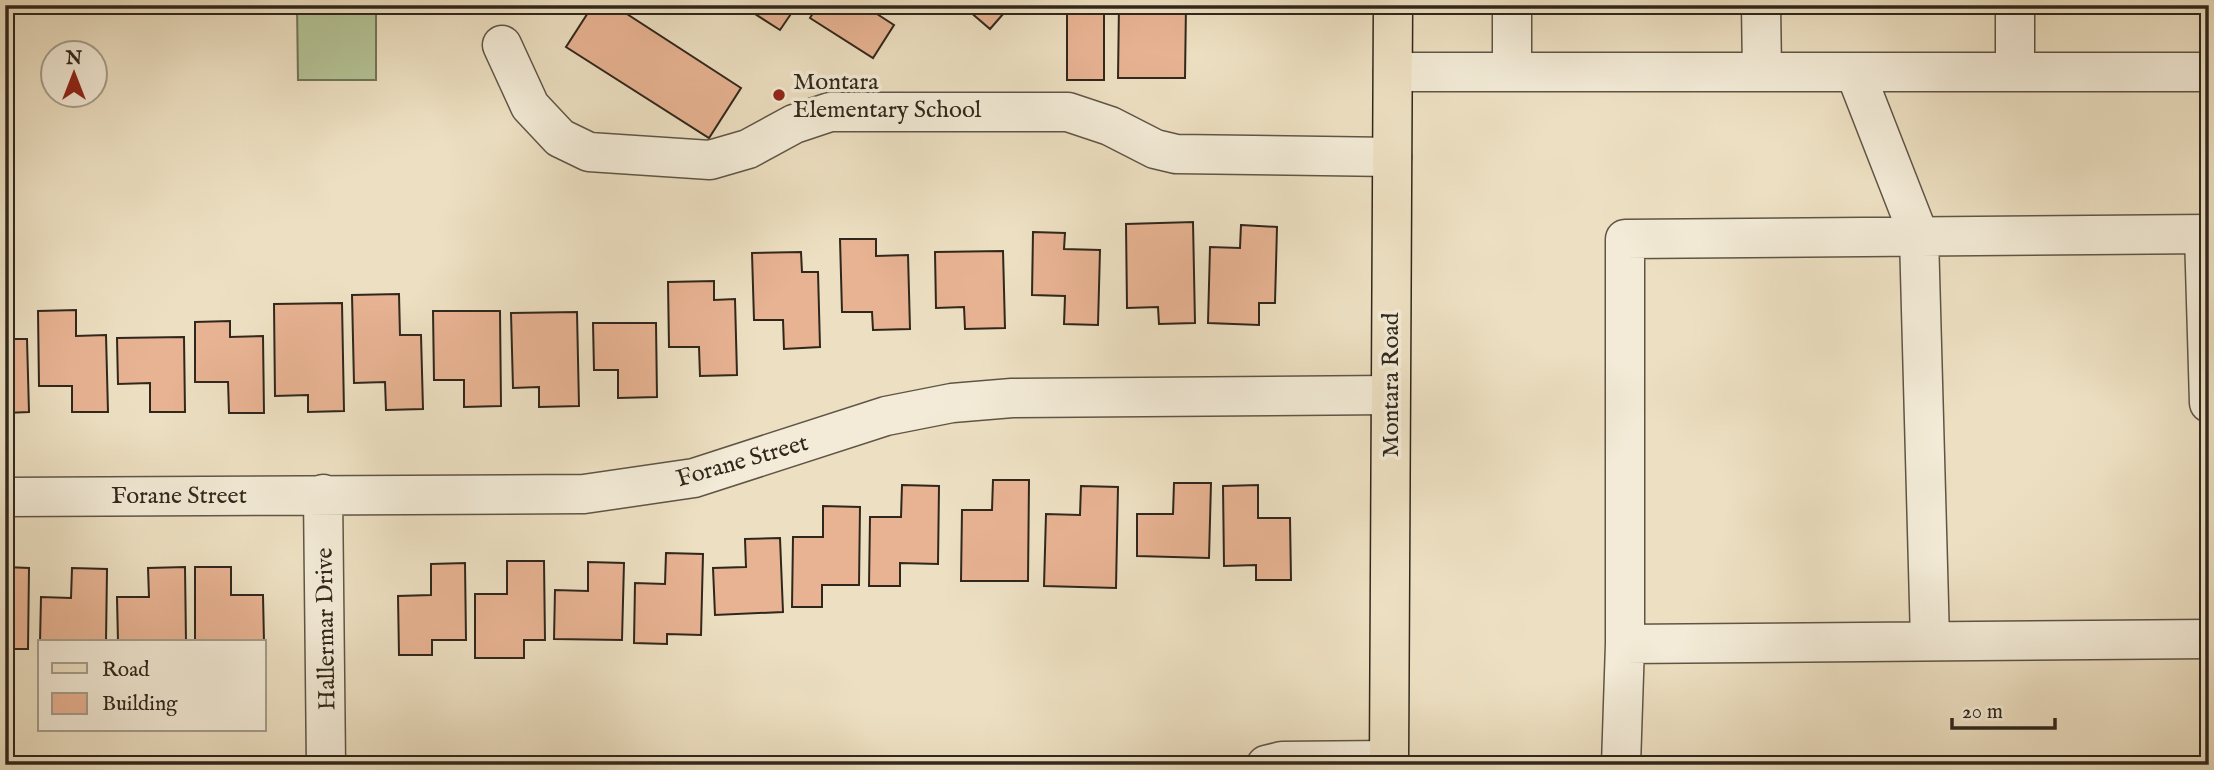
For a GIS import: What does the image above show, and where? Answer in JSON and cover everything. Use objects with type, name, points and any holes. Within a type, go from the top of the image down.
[{"type":"main road","name":"Montara Road","points":[[1389,762],[1393,5]]},
{"type":"street","points":[[1512,5],[1512,72]]},
{"type":"street","points":[[1761,5],[1762,72]]},
{"type":"street","points":[[2015,5],[2015,72]]},
{"type":"street","points":[[502,45],[530,106],[560,138],[589,152],[710,160],[748,149],[794,124],[830,113],[1068,112],[1110,126],[1155,149],[1176,154],[1392,157]]},
{"type":"street","points":[[1393,72],[2209,72]]},
{"type":"street","points":[[1855,72],[1919,236],[1930,642]]},
{"type":"street","points":[[1621,765],[1625,644],[1625,239],[2206,234],[2209,403]]},
{"type":"street","name":"Forane Street","points":[[5,497],[584,494],[694,478],[886,416],[952,403],[1012,398],[1390,395]]},
{"type":"street","name":"Hallermar Drive","points":[[323,494],[326,765]]},
{"type":"street","points":[[1625,644],[2209,639]]},
{"type":"street","points":[[1266,765],[1282,761],[1389,762]]},
{"type":"green space","points":[[297,5],[376,5],[376,80],[298,80]]},
{"type":"building","points":[[593,5],[613,5],[741,88],[709,138],[566,47]]},
{"type":"building","points":[[741,5],[797,5],[780,30]]},
{"type":"building","points":[[818,5],[863,5],[894,25],[873,58],[810,18]]},
{"type":"building","points":[[962,5],[1011,5],[990,29]]},
{"type":"building","points":[[1119,5],[1186,5],[1185,78],[1118,78]]},
{"type":"building","points":[[1067,7],[1104,7],[1104,80],[1067,80]]},
{"type":"building","points":[[1193,222],[1195,323],[1159,324],[1158,307],[1127,308],[1126,224]]},
{"type":"building","points":[[1241,225],[1277,227],[1275,303],[1259,303],[1259,325],[1208,323],[1210,247],[1240,248]]},
{"type":"building","points":[[1033,232],[1065,233],[1064,249],[1100,250],[1098,325],[1064,324],[1065,296],[1032,295]]},
{"type":"building","points":[[840,239],[876,239],[876,256],[908,255],[910,329],[873,330],[872,312],[842,312]]},
{"type":"building","points":[[1003,251],[1005,328],[965,329],[964,307],[936,308],[935,252]]},
{"type":"building","points":[[801,252],[802,272],[818,272],[820,347],[784,349],[783,320],[754,320],[752,253]]},
{"type":"building","points":[[714,281],[714,300],[735,299],[737,375],[700,376],[699,347],[669,347],[668,282]]},
{"type":"building","points":[[399,294],[400,335],[421,335],[423,409],[386,410],[385,382],[354,383],[352,295]]},
{"type":"building","points":[[342,303],[344,411],[308,412],[308,395],[275,396],[274,304]]},
{"type":"building","points":[[76,310],[76,336],[106,335],[108,412],[72,412],[72,386],[39,386],[38,311]]},
{"type":"building","points":[[433,311],[500,311],[501,406],[464,407],[464,380],[434,380]]},
{"type":"building","points":[[577,312],[579,406],[539,407],[539,387],[513,388],[511,313]]},
{"type":"building","points":[[230,321],[230,337],[263,336],[264,413],[229,413],[228,382],[195,382],[195,322]]},
{"type":"building","points":[[593,323],[656,323],[657,397],[618,398],[618,370],[594,370]]},
{"type":"building","points":[[184,337],[185,412],[150,412],[150,383],[118,384],[117,338]]},
{"type":"building","points":[[5,339],[27,339],[29,412],[5,413]]},
{"type":"building","points":[[993,480],[1029,480],[1028,581],[961,581],[962,510],[992,510]]},
{"type":"building","points":[[1174,483],[1211,483],[1209,558],[1137,556],[1137,514],[1173,514]]},
{"type":"building","points":[[902,485],[939,486],[938,564],[900,563],[900,586],[869,586],[870,517],[901,517]]},
{"type":"building","points":[[1258,485],[1258,518],[1290,518],[1291,580],[1256,580],[1256,565],[1224,566],[1223,486]]},
{"type":"building","points":[[1081,486],[1118,487],[1116,588],[1044,586],[1046,514],[1080,515]]},
{"type":"building","points":[[823,506],[860,507],[859,585],[822,585],[822,607],[792,607],[793,537],[823,537]]},
{"type":"building","points":[[780,538],[783,612],[715,615],[713,568],[746,567],[745,539]]},
{"type":"building","points":[[666,553],[703,554],[701,635],[667,634],[667,644],[634,643],[635,583],[665,584]]},
{"type":"building","points":[[507,561],[544,561],[545,640],[524,640],[524,658],[475,658],[475,594],[507,594]]},
{"type":"building","points":[[588,562],[624,563],[622,640],[554,639],[555,590],[588,591]]},
{"type":"building","points":[[465,563],[466,640],[432,640],[432,655],[399,655],[398,596],[431,595],[431,564]]},
{"type":"building","points":[[5,567],[29,568],[28,649],[5,649]]},
{"type":"building","points":[[185,567],[186,640],[118,640],[117,597],[149,597],[148,568]]},
{"type":"building","points":[[195,567],[231,567],[231,595],[263,595],[264,640],[195,640]]},
{"type":"building","points":[[72,568],[107,569],[106,640],[40,640],[41,597],[71,598]]},
{"type":"place","name":"Montara Elementary School","points":[[779,95]]}]
